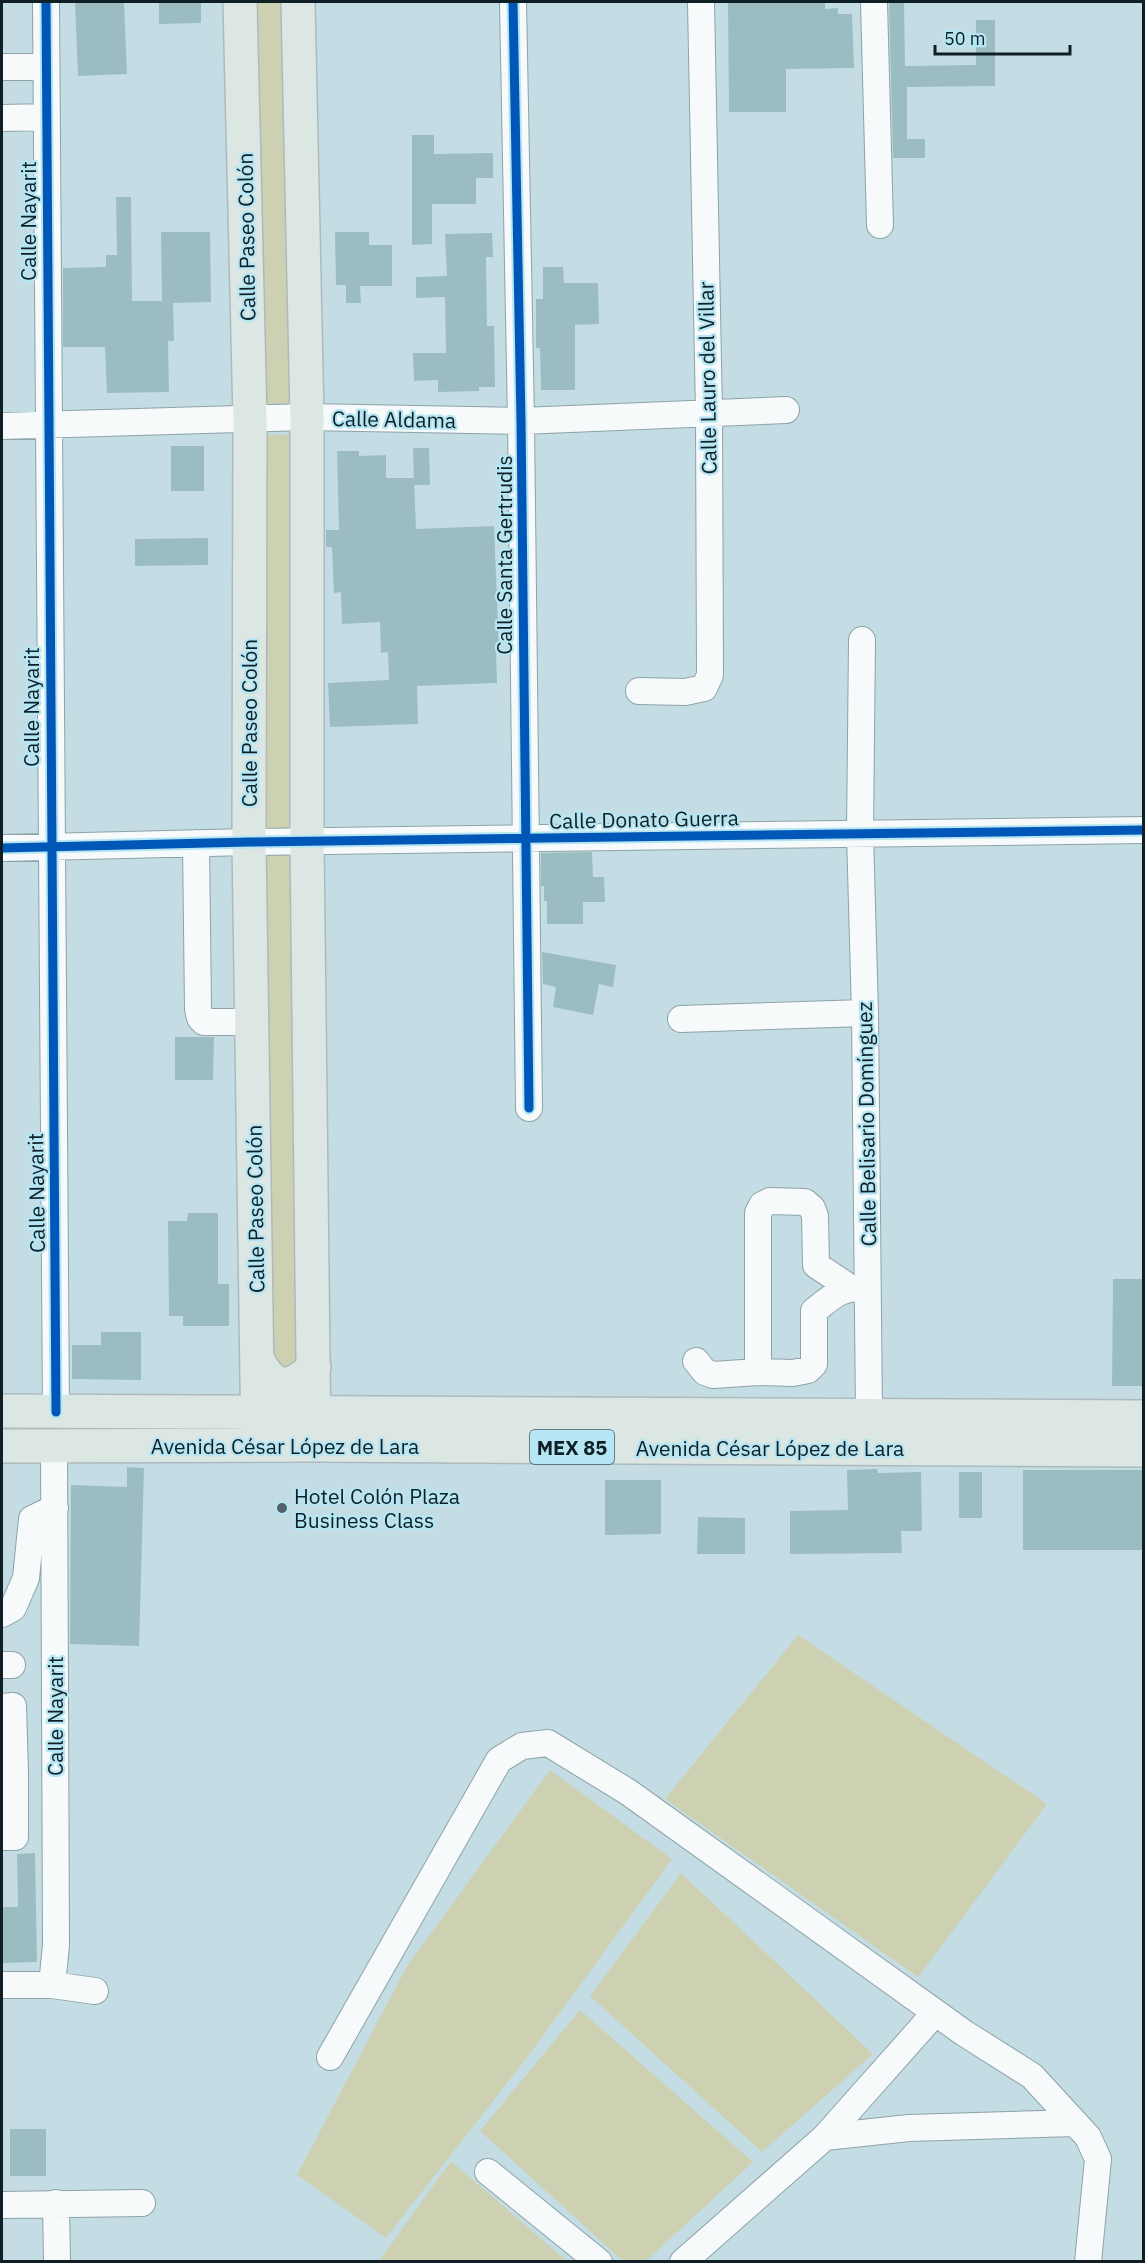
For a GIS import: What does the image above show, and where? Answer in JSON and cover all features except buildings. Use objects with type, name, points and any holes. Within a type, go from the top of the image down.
[{"type":"main road","name":"Calle Paseo Colón","points":[[240,2],[250,418],[249,842],[258,1445]]},
{"type":"main road","points":[[298,2],[308,417],[307,841],[314,1445]]},
{"type":"main road","points":[[257,1358],[268,1377],[279,1383],[300,1381],[314,1367]]},
{"type":"main road","name":"Avenida César López de Lara","points":[[2,1411],[1143,1417]]},
{"type":"main road","name":"Avenida César López de Lara","points":[[2,1446],[314,1445],[1143,1450]]},
{"type":"street","name":"Calle Nayarit","points":[[46,2],[47,425],[56,1412]]},
{"type":"street","name":"Calle Santa Gertrudis","points":[[513,2],[521,422],[529,1108]]},
{"type":"street","name":"Calle Lauro del Villar","points":[[639,692],[686,692],[704,688],[710,675],[709,413],[701,2]]},
{"type":"street","points":[[874,2],[880,225]]},
{"type":"street","points":[[2,67],[46,67]]},
{"type":"street","points":[[2,118],[46,117]]},
{"type":"street","name":"Calle Aldama","points":[[2,426],[308,417],[521,422],[786,411]]},
{"type":"street","name":"Calle Belisario Domínguez","points":[[862,640],[860,834],[865,1013],[858,1288],[869,1415]]},
{"type":"street","name":"Calle Donato Guerra","points":[[2,848],[307,841],[1143,830]]},
{"type":"street","points":[[196,843],[200,1018],[204,1022],[253,1022]]},
{"type":"street","points":[[681,1019],[865,1013]]},
{"type":"street","points":[[713,1414],[704,1368],[758,1372],[793,1373],[808,1370],[814,1364],[815,1216],[812,1208],[805,1202],[770,1201],[762,1205],[758,1213],[758,1372]]},
{"type":"street","points":[[816,1265],[858,1288]]},
{"type":"street","points":[[814,1311],[832,1297],[858,1288]]},
{"type":"street","name":"Calle Nayarit","points":[[52,1985],[56,1945],[54,1447]]},
{"type":"street","points":[[2,1614],[13,1608],[26,1578],[32,1519],[55,1508]]},
{"type":"street","points":[[2,1707],[13,1706],[8,1772],[15,1837],[2,1837]]},
{"type":"street","points":[[330,2057],[499,1760],[522,1746],[548,1743],[627,1792],[935,2013],[1032,2076],[1088,2138],[1098,2159],[1088,2262]]},
{"type":"street","points":[[2,1985],[52,1985],[95,1991]]},
{"type":"street","points":[[683,2262],[825,2137],[935,2013]]},
{"type":"street","points":[[825,2137],[909,2128],[1075,2123]]},
{"type":"street","points":[[488,2172],[599,2262]]},
{"type":"street","points":[[56,2203],[57,2262]]},
{"type":"street","points":[[2,2205],[142,2203]]},
{"type":"green space","points":[[248,2],[286,2],[296,403],[258,405]]},
{"type":"green space","points":[[259,434],[296,435],[303,836],[258,836]]},
{"type":"green space","points":[[259,855],[304,855],[298,1373],[273,1374]]},
{"type":"green space","points":[[798,1635],[1047,1804],[918,1977],[665,1799]]},
{"type":"green space","points":[[550,1770],[672,1859],[529,2055],[386,2238],[297,2175],[407,1966]]},
{"type":"green space","points":[[681,1873],[873,2054],[762,2152],[590,1996]]},
{"type":"green space","points":[[580,2010],[753,2162],[646,2261],[623,2261],[480,2131]]},
{"type":"green space","points":[[451,2161],[567,2261],[379,2261]]},
{"type":"cycle path","points":[[46,2],[56,1412]]},
{"type":"cycle path","points":[[513,2],[521,421],[529,1108]]},
{"type":"cycle path","points":[[2,848],[249,842],[1144,830]]},
{"type":"place","name":"Hotel Colón Plaza Business Class","points":[[282,1508]]}]
